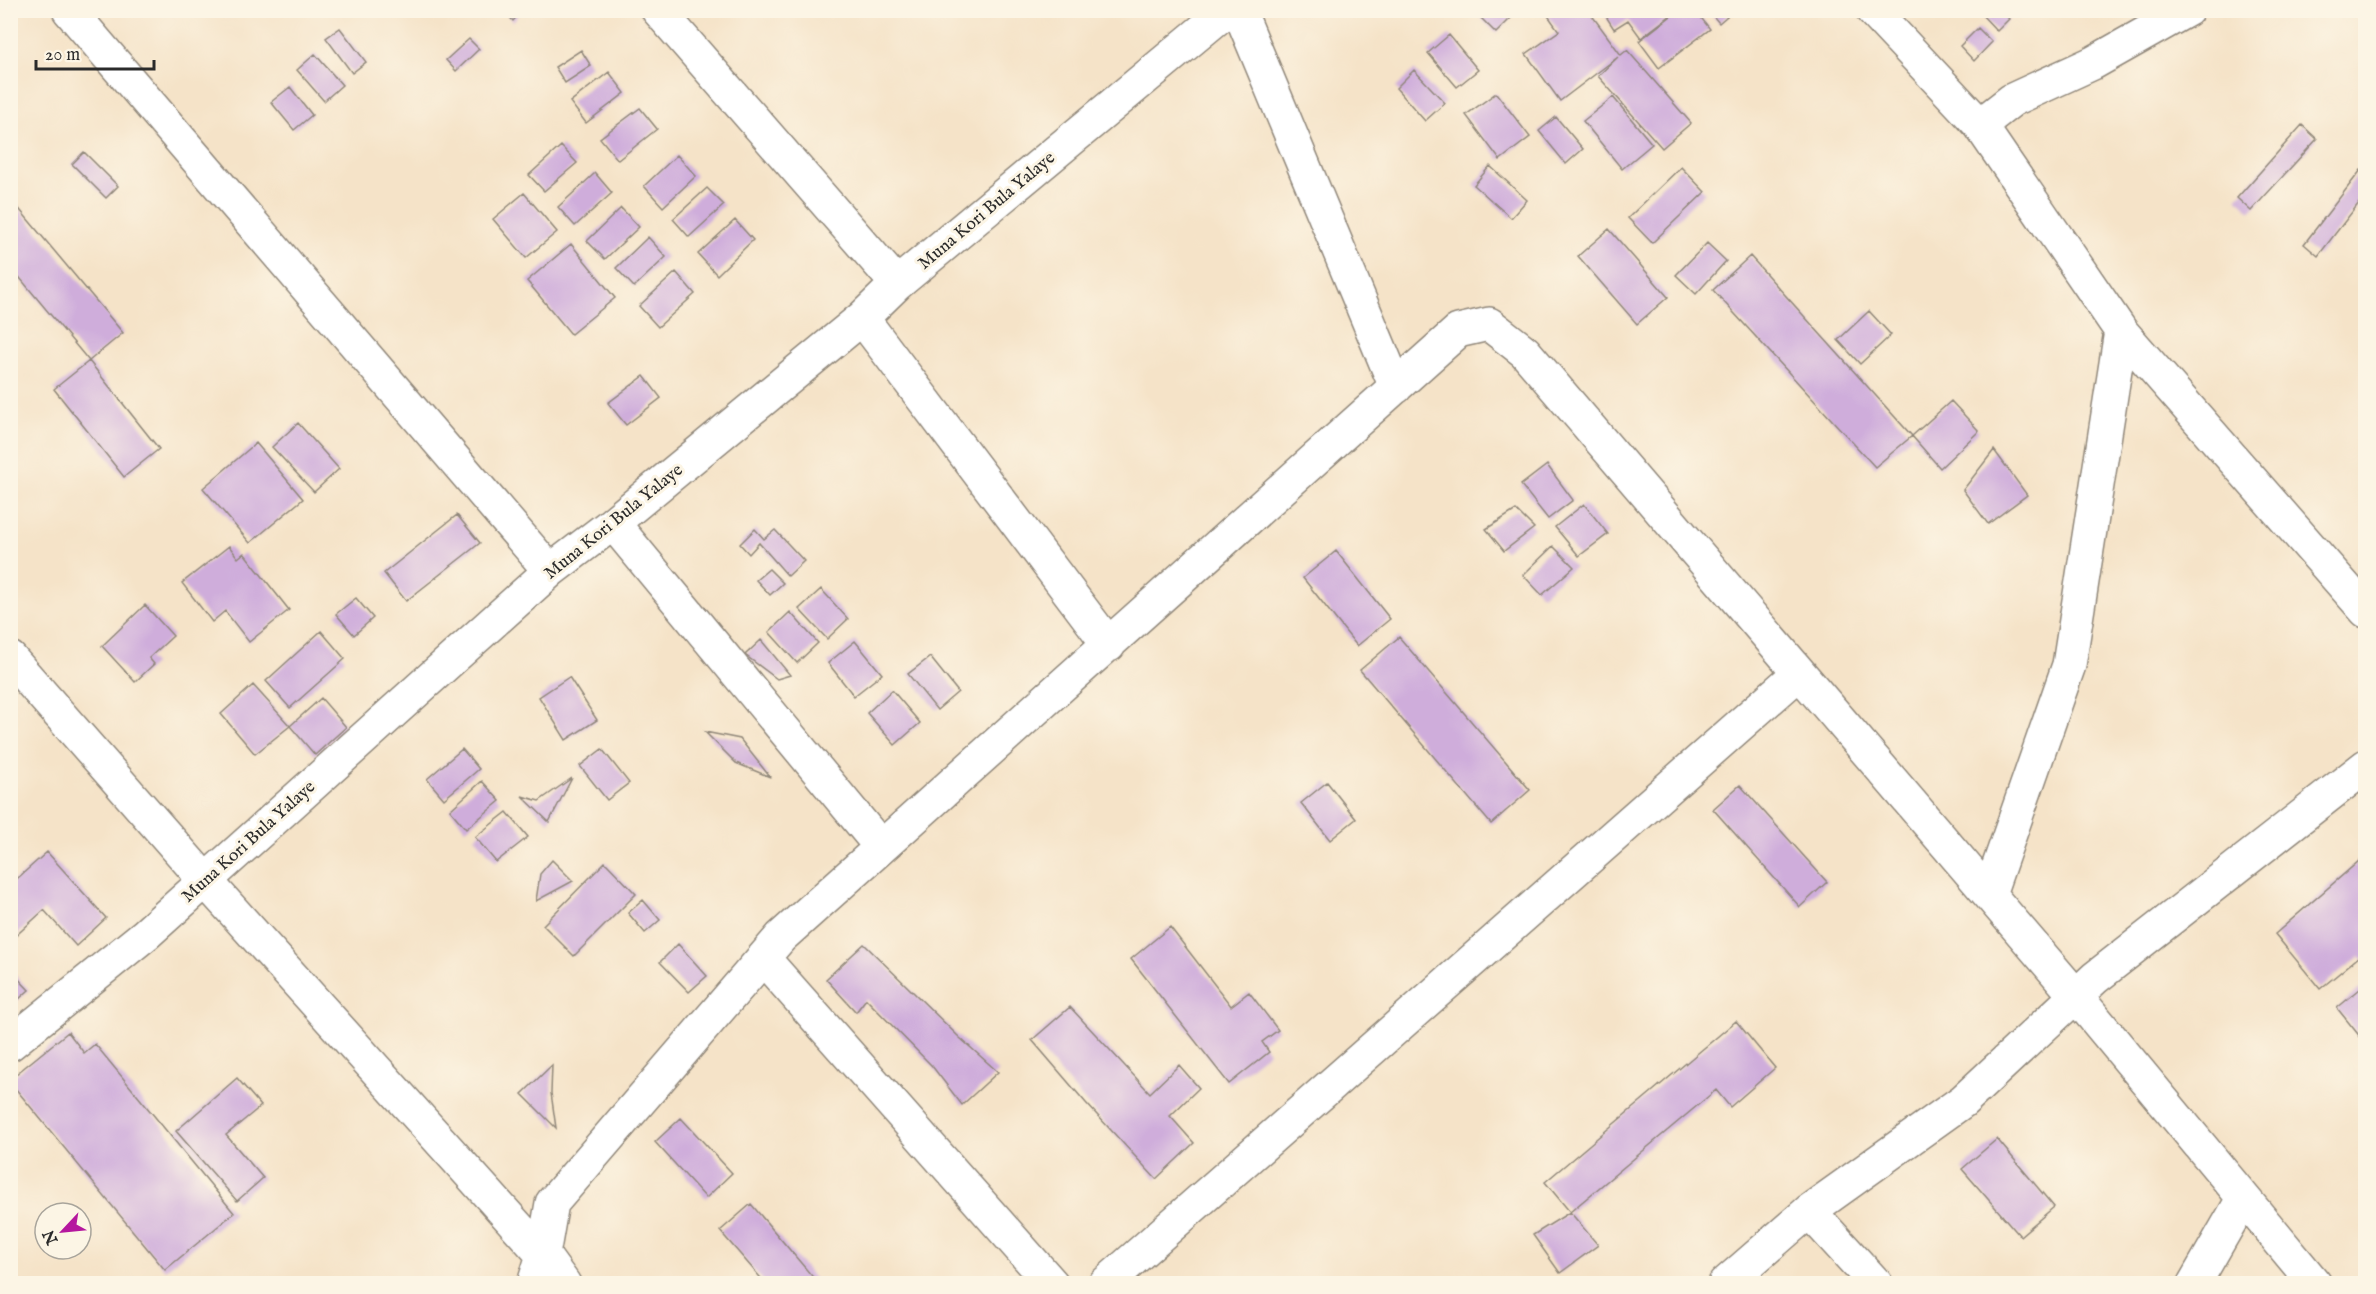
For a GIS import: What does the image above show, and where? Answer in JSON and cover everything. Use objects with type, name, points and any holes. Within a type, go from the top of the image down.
[{"type":"street","points":[[69,10],[550,571]]},
{"type":"street","points":[[658,10],[897,284]]},
{"type":"street","name":"Muna Kori Bula Yalaye","points":[[10,1044],[146,934],[550,571],[613,523],[862,318],[897,284],[1227,10]]},
{"type":"street","points":[[1239,10],[1396,387]]},
{"type":"street","points":[[1872,10],[1980,125],[2121,331],[2366,611]]},
{"type":"street","points":[[1980,125],[2012,100],[2092,63],[2187,10]]},
{"type":"street","points":[[862,318],[1109,645]]},
{"type":"street","points":[[538,1269],[552,1203],[781,937],[1458,331],[1489,324],[1525,352],[2076,996],[2314,1284]]},
{"type":"street","points":[[1989,894],[2069,665],[2121,331]]},
{"type":"street","points":[[613,523],[881,847]]},
{"type":"street","points":[[10,658],[205,880],[538,1269],[564,1284]]},
{"type":"street","points":[[1105,1284],[1799,673]]},
{"type":"street","points":[[1725,1284],[1809,1211],[1963,1101],[2095,978],[2366,766]]},
{"type":"street","points":[[763,958],[1052,1284]]},
{"type":"street","points":[[2194,1284],[2243,1199]]},
{"type":"street","points":[[1809,1211],[1876,1284]]},
{"type":"building","points":[[503,10],[523,10],[513,21]]},
{"type":"building","points":[[1485,10],[1519,10],[1496,33],[1479,16]]},
{"type":"building","points":[[1544,10],[1588,10],[1621,55],[1627,50],[1691,123],[1662,148],[1598,76],[1618,57],[1560,101],[1526,54],[1559,31]]},
{"type":"building","points":[[1602,10],[1667,10],[1671,15],[1641,38],[1628,20],[1614,29]]},
{"type":"building","points":[[1679,10],[1695,10],[1710,29],[1659,68],[1639,41]]},
{"type":"building","points":[[1708,10],[1734,10],[1719,23]]},
{"type":"building","points":[[1985,10],[2001,10],[2009,19],[1997,31],[1981,14]]},
{"type":"building","points":[[340,28],[366,62],[352,73],[326,38]]},
{"type":"building","points":[[1978,28],[1992,42],[1974,61],[1960,46]]},
{"type":"building","points":[[1449,35],[1478,70],[1457,87],[1428,53]]},
{"type":"building","points":[[469,39],[479,49],[456,71],[446,60]]},
{"type":"building","points":[[581,50],[591,66],[565,83],[555,67]]},
{"type":"building","points":[[315,54],[342,85],[324,101],[297,70]]},
{"type":"building","points":[[1414,70],[1445,103],[1425,121],[1396,88]]},
{"type":"building","points":[[609,72],[625,93],[586,123],[570,102]]},
{"type":"building","points":[[290,87],[312,115],[294,130],[271,102]]},
{"type":"building","points":[[1496,93],[1530,137],[1500,160],[1466,115]]},
{"type":"building","points":[[1613,97],[1652,144],[1622,169],[1583,121]]},
{"type":"building","points":[[640,108],[657,129],[618,160],[600,138]]},
{"type":"building","points":[[1556,117],[1583,149],[1566,164],[1539,131]]},
{"type":"building","points":[[2302,125],[2317,139],[2251,211],[2237,198]]},
{"type":"building","points":[[561,146],[577,163],[544,191],[529,175]]},
{"type":"building","points":[[84,152],[118,186],[106,198],[72,164]]},
{"type":"building","points":[[677,155],[696,176],[663,207],[644,186]]},
{"type":"building","points":[[1490,166],[1527,200],[1511,218],[1474,185]]},
{"type":"building","points":[[1681,167],[1705,192],[1652,243],[1628,218]]},
{"type":"building","points":[[2361,170],[2366,173],[2366,194],[2318,256],[2304,244]]},
{"type":"building","points":[[595,173],[612,193],[575,226],[558,207]]},
{"type":"building","points":[[707,188],[724,205],[689,237],[673,219]]},
{"type":"building","points":[[524,193],[557,232],[526,258],[493,219]]},
{"type":"building","points":[[10,198],[123,333],[89,361],[10,266]]},
{"type":"building","points":[[621,208],[639,227],[605,259],[587,241]]},
{"type":"building","points":[[735,220],[753,240],[717,275],[698,254]]},
{"type":"building","points":[[1609,229],[1668,297],[1637,324],[1578,256]]},
{"type":"building","points":[[648,237],[666,257],[634,287],[616,268]]},
{"type":"building","points":[[1707,243],[1726,261],[1696,294],[1676,275]]},
{"type":"building","points":[[571,244],[615,298],[571,334],[527,281]]},
{"type":"building","points":[[1750,256],[1912,436],[1875,467],[1713,290]]},
{"type":"building","points":[[676,272],[695,294],[658,327],[639,306]]},
{"type":"building","points":[[1869,311],[1891,335],[1860,364],[1838,340]]},
{"type":"building","points":[[89,361],[159,449],[124,477],[54,389]]},
{"type":"building","points":[[644,376],[661,398],[626,425],[608,403]]},
{"type":"building","points":[[1951,401],[1979,431],[1940,468],[1912,436]]},
{"type":"building","points":[[298,423],[339,469],[314,492],[272,447]]},
{"type":"building","points":[[256,443],[303,499],[250,543],[203,488]]},
{"type":"building","points":[[1994,450],[2027,495],[1988,524],[1963,490]]},
{"type":"building","points":[[1547,465],[1573,500],[1548,519],[1521,485]]},
{"type":"building","points":[[1584,504],[1608,534],[1579,556],[1555,527]]},
{"type":"building","points":[[1516,510],[1534,528],[1504,551],[1486,529]]},
{"type":"building","points":[[457,515],[480,543],[406,601],[384,573]]},
{"type":"building","points":[[755,529],[764,539],[775,530],[804,561],[788,576],[759,543],[749,554],[740,544]]},
{"type":"building","points":[[229,546],[238,558],[244,553],[289,610],[249,642],[225,611],[212,622],[182,583]]},
{"type":"building","points":[[1553,546],[1574,567],[1542,595],[1523,575]]},
{"type":"building","points":[[1336,551],[1390,619],[1357,646],[1303,578]]},
{"type":"building","points":[[769,569],[783,583],[770,595],[756,580]]},
{"type":"building","points":[[821,589],[848,619],[827,639],[799,609]]},
{"type":"building","points":[[356,598],[373,618],[354,635],[336,614]]},
{"type":"building","points":[[145,605],[173,636],[149,658],[154,664],[135,682],[102,646]]},
{"type":"building","points":[[790,612],[818,643],[797,663],[769,632]]},
{"type":"building","points":[[321,631],[345,659],[290,708],[266,681]]},
{"type":"building","points":[[1399,637],[1530,790],[1491,824],[1360,670]]},
{"type":"building","points":[[761,640],[790,675],[777,679],[745,655]]},
{"type":"building","points":[[855,641],[882,674],[854,696],[828,663]]},
{"type":"building","points":[[930,657],[958,692],[937,710],[908,674]]},
{"type":"building","points":[[569,677],[597,720],[566,740],[539,697]]},
{"type":"building","points":[[253,685],[290,726],[255,754],[221,714]]},
{"type":"building","points":[[892,690],[920,723],[895,745],[867,713]]},
{"type":"building","points":[[321,698],[346,727],[315,755],[290,726]]},
{"type":"building","points":[[705,732],[740,739],[770,777],[736,763]]},
{"type":"building","points":[[462,749],[479,769],[444,799],[427,779]]},
{"type":"building","points":[[602,749],[629,783],[607,800],[580,766]]},
{"type":"building","points":[[572,778],[549,822],[522,796],[539,801]]},
{"type":"building","points":[[482,781],[500,801],[466,829],[450,810]]},
{"type":"building","points":[[1327,782],[1356,819],[1330,840],[1301,803]]},
{"type":"building","points":[[1740,785],[1827,882],[1800,907],[1713,809]]},
{"type":"building","points":[[507,812],[528,837],[496,862],[475,837]]},
{"type":"building","points":[[47,852],[106,918],[76,946],[44,910],[10,941],[10,885]]},
{"type":"building","points":[[2366,855],[2366,962],[2360,956],[2320,989],[2275,934]]},
{"type":"building","points":[[552,860],[573,881],[536,901],[540,874]]},
{"type":"building","points":[[605,862],[636,894],[574,956],[543,925]]},
{"type":"building","points":[[643,900],[660,920],[645,933],[628,913]]},
{"type":"building","points":[[1170,927],[1231,1006],[1249,992],[1278,1030],[1262,1042],[1269,1052],[1229,1084],[1131,959]]},
{"type":"building","points":[[678,944],[707,976],[689,992],[660,962]]},
{"type":"building","points":[[864,944],[998,1072],[962,1105],[932,1066],[866,999],[856,1012],[826,979]]},
{"type":"building","points":[[10,970],[29,990],[10,1007]]},
{"type":"building","points":[[2366,984],[2366,1044],[2337,1008]]},
{"type":"building","points":[[1070,1007],[1150,1093],[1179,1065],[1199,1088],[1170,1116],[1194,1143],[1156,1179],[1032,1040]]},
{"type":"building","points":[[1736,1021],[1775,1068],[1730,1107],[1716,1090],[1570,1212],[1545,1182]]},
{"type":"building","points":[[68,1032],[84,1053],[95,1044],[234,1213],[165,1270],[10,1082],[10,1079]]},
{"type":"building","points":[[552,1065],[551,1093],[556,1128],[522,1094]]},
{"type":"building","points":[[237,1078],[261,1106],[226,1135],[263,1178],[237,1201],[176,1131]]},
{"type":"building","points":[[681,1118],[732,1173],[706,1198],[655,1142]]},
{"type":"building","points":[[1997,1139],[2054,1207],[2020,1236],[1962,1169]]},
{"type":"building","points":[[751,1204],[817,1282],[816,1284],[766,1284],[720,1231]]},
{"type":"building","points":[[1570,1212],[1598,1245],[1560,1273],[1533,1235]]}]
